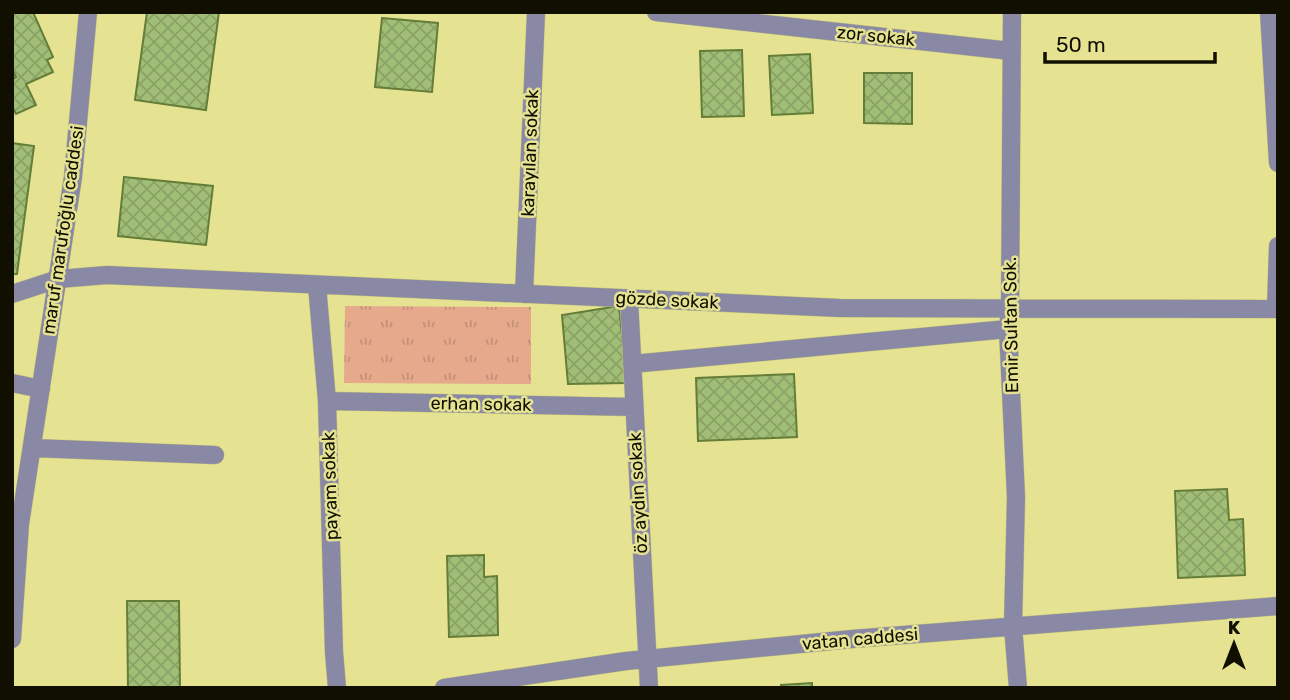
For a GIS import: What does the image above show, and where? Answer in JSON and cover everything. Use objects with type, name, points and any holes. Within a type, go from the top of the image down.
[{"type":"street","name":"maruf marufoğlu caddesi","points":[[12,639],[20,524],[73,177],[88,12]]},
{"type":"street","name":"karayılan sokak","points":[[524,294],[537,12]]},
{"type":"street","name":"zor sokak","points":[[656,12],[1012,51]]},
{"type":"street","name":"Emir Sultan Sok.","points":[[1012,12],[1008,329],[1016,497],[1014,632],[1018,688]]},
{"type":"street","points":[[1269,12],[1278,163]]},
{"type":"street","name":"gözde sokak","points":[[12,294],[58,279],[107,275],[840,308],[1277,309],[1278,246]]},
{"type":"street","name":"payam sokak","points":[[317,285],[327,401],[337,688]]},
{"type":"street","name":"öz aydın sokak","points":[[629,299],[649,688]]},
{"type":"street","points":[[632,364],[1008,329]]},
{"type":"street","points":[[12,383],[41,389]]},
{"type":"street","name":"erhan sokak","points":[[327,401],[634,407]]},
{"type":"street","points":[[32,448],[215,455]]},
{"type":"street","name":"vatan caddesi","points":[[444,688],[647,659],[852,639],[1014,632],[1278,606]]},
{"type":"green space","points":[[345,306],[531,307],[531,384],[344,383]]},
{"type":"building","points":[[12,12],[33,12],[53,57],[47,60],[53,72],[26,84],[36,105],[16,114],[12,106],[12,79],[16,77],[12,69]]},
{"type":"building","points":[[147,12],[219,12],[206,110],[135,100]]},
{"type":"building","points":[[382,18],[438,23],[432,92],[375,87]]},
{"type":"building","points":[[742,50],[744,116],[702,117],[700,51]]},
{"type":"building","points":[[810,54],[813,113],[772,115],[769,56]]},
{"type":"building","points":[[864,73],[912,73],[912,124],[864,123]]},
{"type":"building","points":[[12,143],[34,146],[17,274],[12,274]]},
{"type":"building","points":[[124,177],[213,186],[206,245],[118,236]]},
{"type":"building","points":[[619,306],[627,383],[568,384],[562,315]]},
{"type":"building","points":[[794,374],[797,437],[698,441],[696,378]]},
{"type":"building","points":[[1227,489],[1229,520],[1243,519],[1245,575],[1178,578],[1175,491]]},
{"type":"building","points":[[484,555],[484,577],[497,576],[498,635],[449,637],[447,556]]},
{"type":"building","points":[[127,601],[179,601],[180,688],[128,688]]},
{"type":"building","points":[[812,683],[812,688],[781,688],[781,685]]}]
